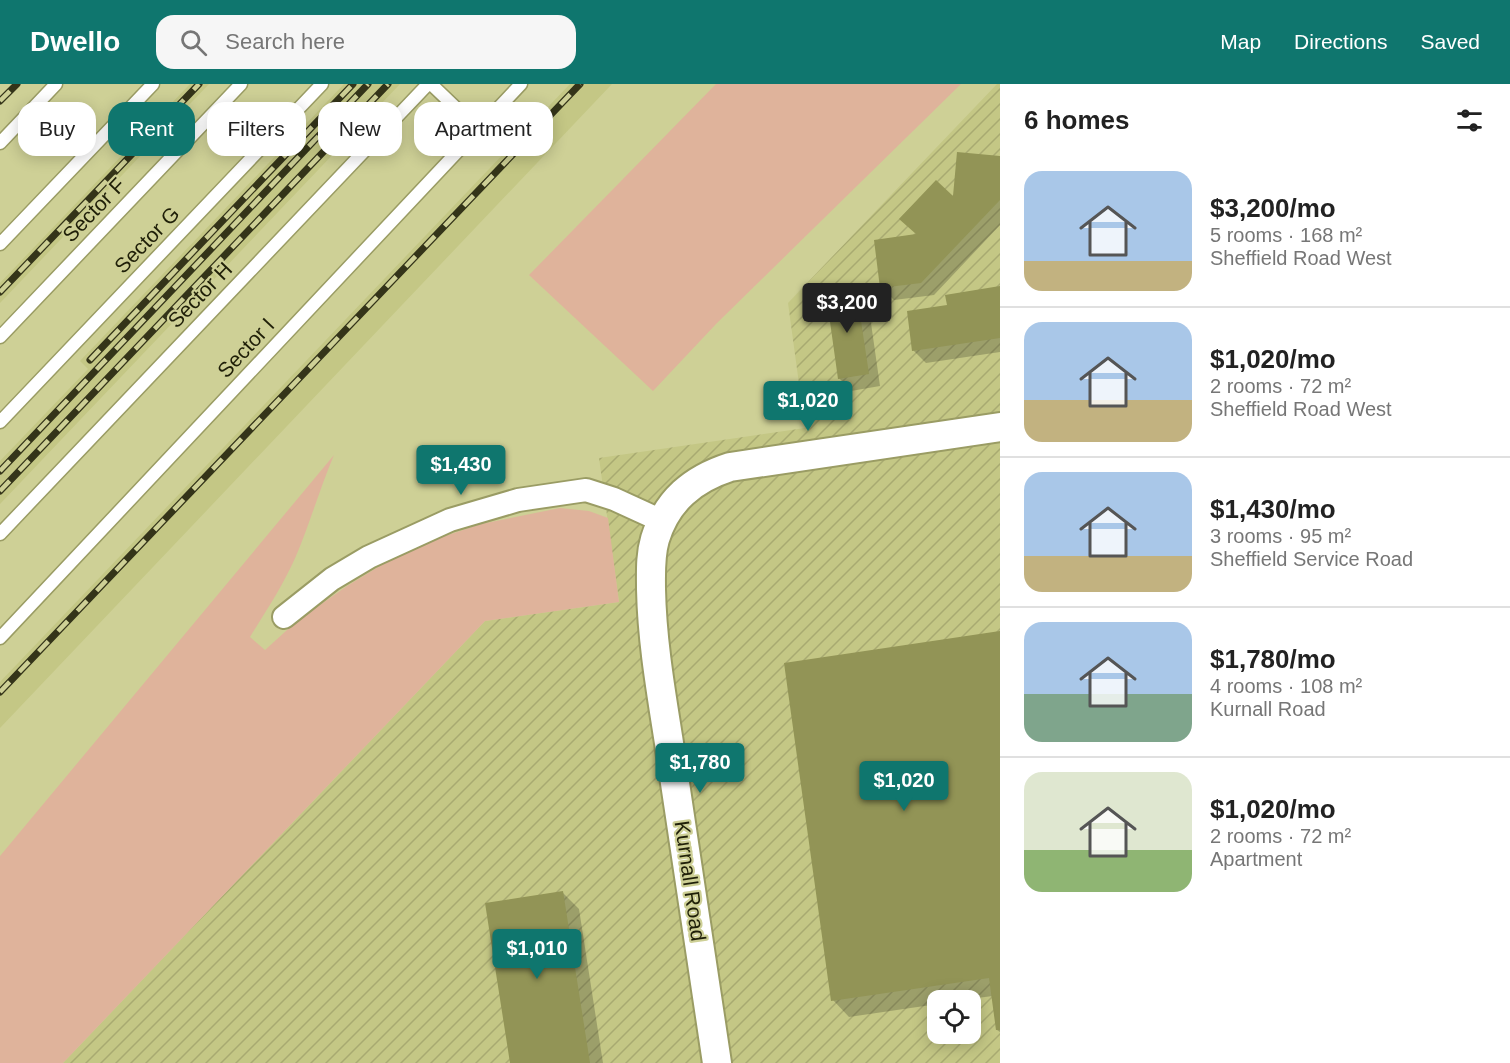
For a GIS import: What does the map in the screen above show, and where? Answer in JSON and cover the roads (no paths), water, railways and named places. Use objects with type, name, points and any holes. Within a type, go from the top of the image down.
[{"type":"street","name":"Kurnall Road","points":[[717,1063],[653,637],[651,559],[662,521],[677,499],[694,483],[711,473],[730,467],[1000,427]]},
{"type":"street","points":[[284,617],[332,579],[369,557],[450,520],[518,500],[586,490],[614,499],[662,521]]},
{"type":"lane","points":[[0,142],[56,84]]},
{"type":"lane","points":[[0,244],[153,84]]},
{"type":"lane","name":"Sector F","points":[[0,337],[241,84]]},
{"type":"lane","name":"Sector G","points":[[0,422],[322,84]]},
{"type":"lane","points":[[429,84],[449,102]]},
{"type":"lane","name":"Sector H","points":[[0,534],[429,84]]},
{"type":"lane","name":"Sector I","points":[[504,102],[521,84]]},
{"type":"lane","name":"Sector I","points":[[0,638],[453,156]]},
{"type":"railway","points":[[0,101],[17,84]]},
{"type":"railway","points":[[0,292],[199,84]]},
{"type":"railway","points":[[90,360],[353,84]]},
{"type":"railway","points":[[0,471],[368,84]]},
{"type":"railway","points":[[0,491],[388,84]]},
{"type":"railway","points":[[0,692],[580,84]]}]
